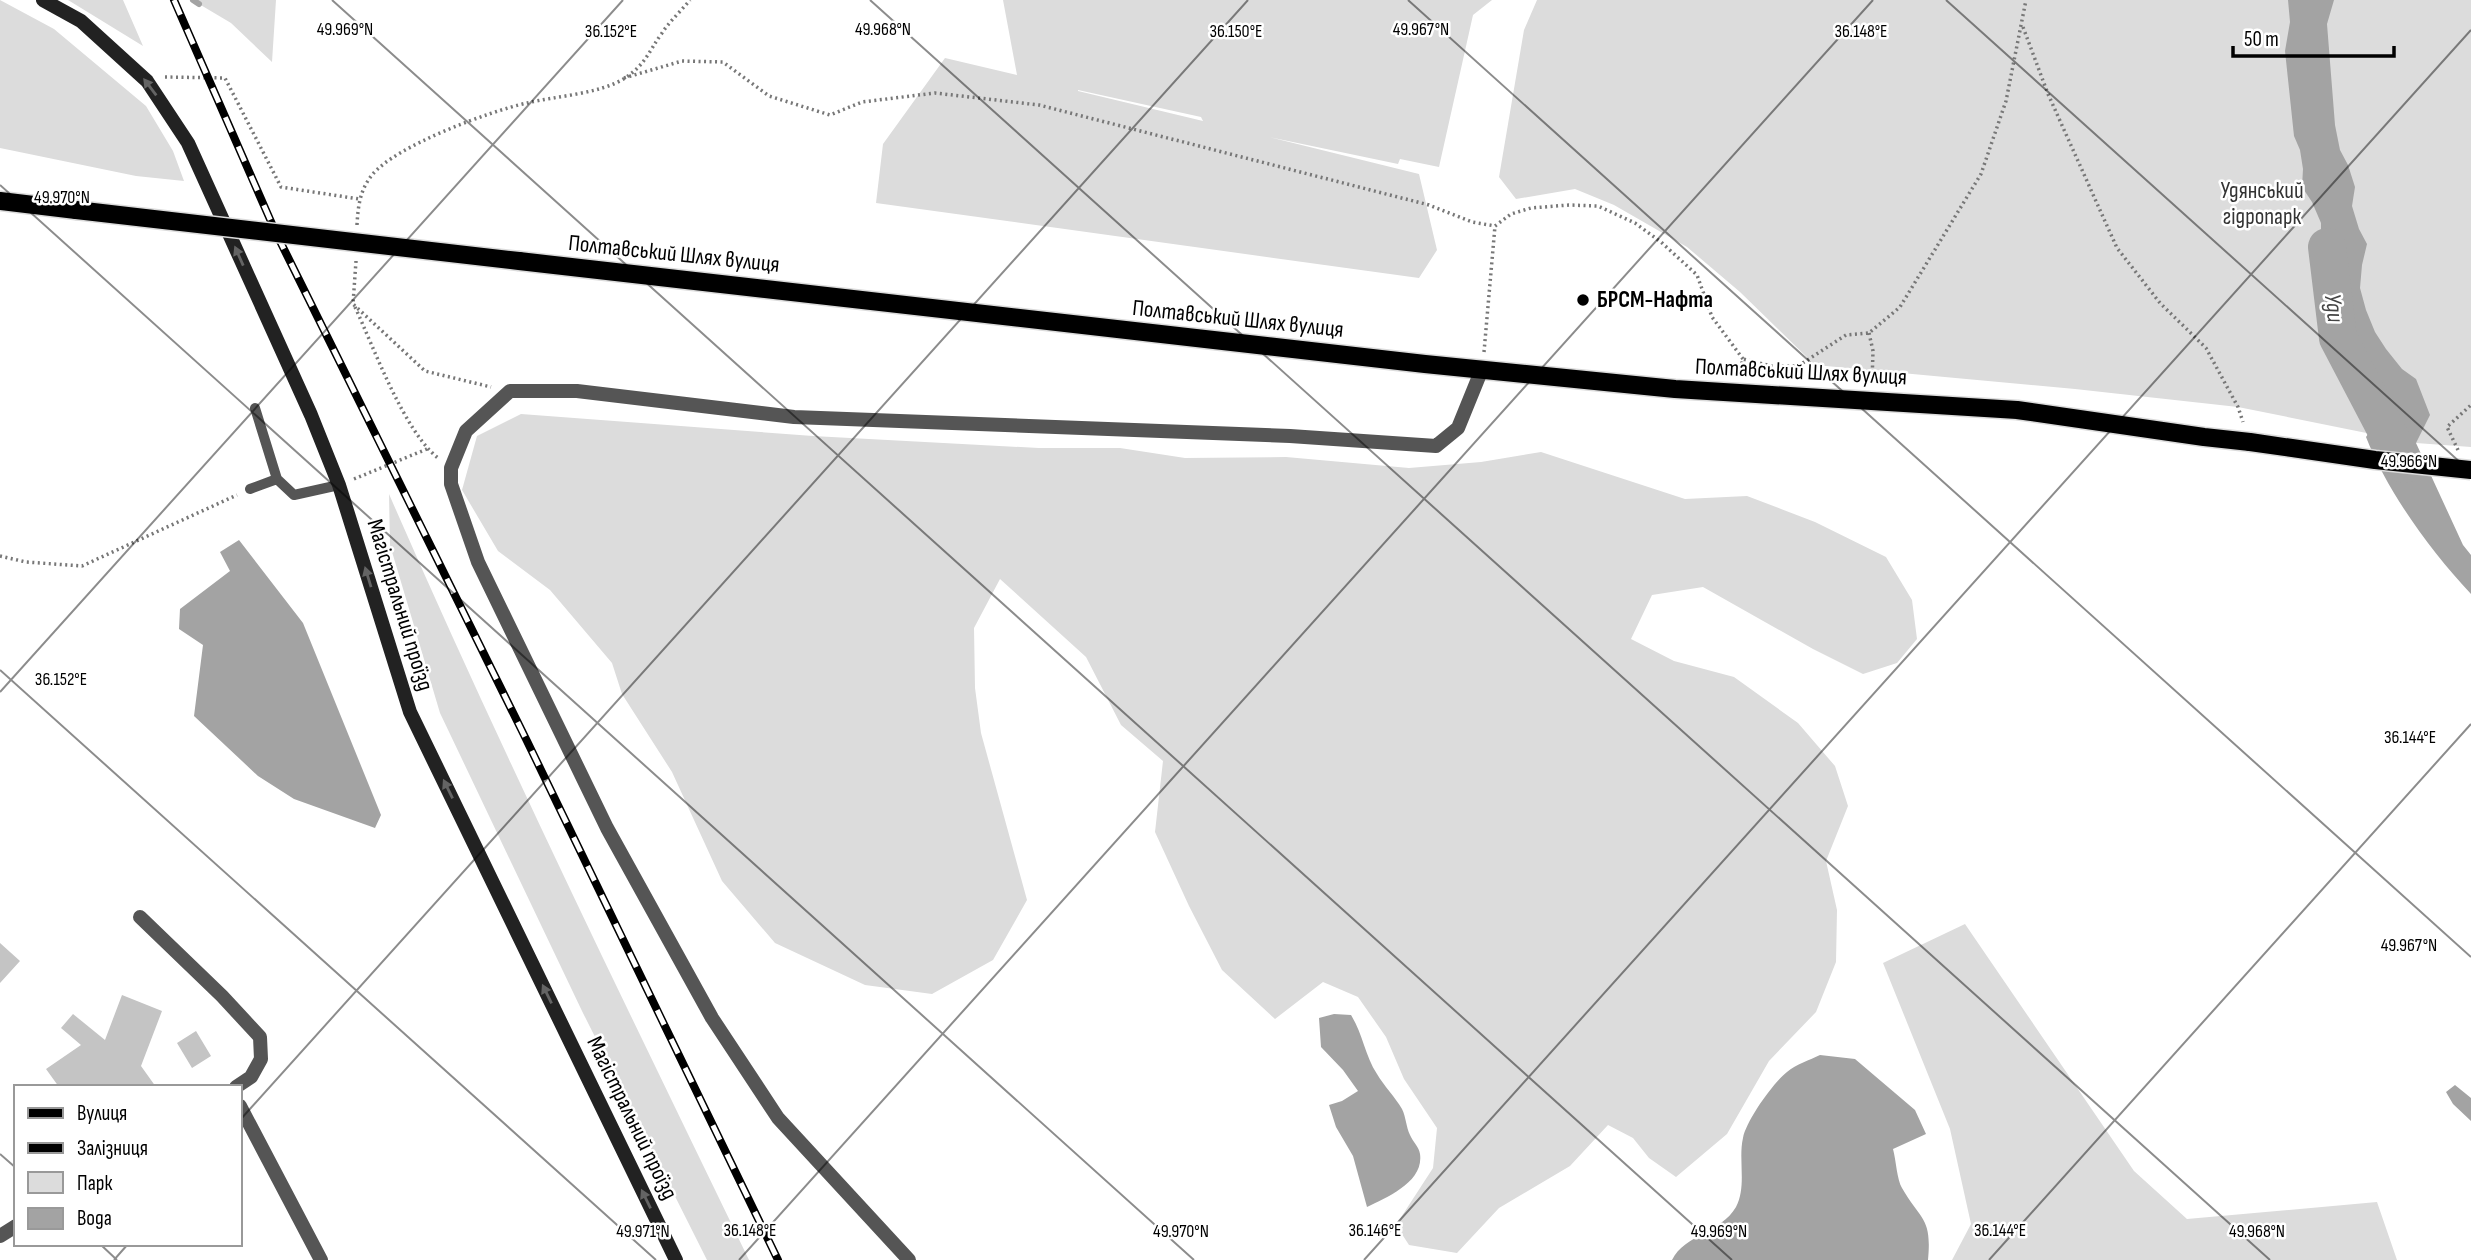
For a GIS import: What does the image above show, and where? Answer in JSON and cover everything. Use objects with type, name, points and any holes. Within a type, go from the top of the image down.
[{"type":"main road","name":"Магістральний проїзд","points":[[43,0],[81,20],[147,81],[188,144],[305,403],[339,485],[410,712],[676,1260]]},
{"type":"main road","name":"Полтавський Шлях вулиця","points":[[0,201],[1675,390],[2017,410],[2375,460],[2471,470]]},
{"type":"street","points":[[909,1260],[778,1118],[712,1018],[607,828],[478,562],[452,484],[451,468],[466,430],[510,391],[577,391],[794,417],[1276,435],[1436,446],[1458,428],[1482,369]]},
{"type":"street","points":[[140,917],[222,996],[260,1037],[261,1059],[251,1077],[239,1085]]},
{"type":"street","points":[[242,1110],[321,1260]]},
{"type":"lane","points":[[255,408],[277,479],[294,495],[339,485]]},
{"type":"lane","points":[[250,489],[277,479]]},
{"type":"path","points":[[624,78],[649,57],[662,33],[690,0]]},
{"type":"path","points":[[357,238],[359,199],[373,174],[399,152],[456,126],[525,103],[579,94],[682,61],[723,62],[769,96],[830,115],[862,102],[934,93],[1039,105],[1429,205],[1472,222],[1495,226],[1511,214],[1531,208],[1598,206],[1635,223],[1698,275],[1712,317],[1743,359],[1771,366],[1798,366],[1846,335],[1869,333],[1900,307],[1982,174],[2006,101],[2026,0]]},
{"type":"path","points":[[2022,25],[2048,94],[2118,248],[2160,303],[2206,348],[2238,407],[2250,442]]},
{"type":"path","points":[[158,76],[225,78],[281,187],[359,199]]},
{"type":"path","points":[[1482,369],[1495,226]]},
{"type":"path","points":[[356,251],[353,304],[405,415],[427,449],[451,468]]},
{"type":"path","points":[[353,304],[425,371],[510,391]]},
{"type":"path","points":[[1869,333],[1873,351],[1871,400]]},
{"type":"path","points":[[1734,393],[1743,359]]},
{"type":"path","points":[[2459,452],[2447,427],[2471,405]]},
{"type":"path","points":[[339,485],[427,449]]},
{"type":"path","points":[[0,556],[26,562],[82,566],[250,489]]},
{"type":"green space","points":[[0,0],[54,29],[146,106],[173,151],[184,181],[136,176],[0,148]]},
{"type":"green space","points":[[68,0],[123,0],[143,46]]},
{"type":"green space","points":[[198,0],[276,0],[272,62],[231,23],[199,4]]},
{"type":"green space","points":[[1003,0],[1492,0],[1473,15],[1439,167],[1400,159],[1398,164],[1269,137],[1419,174],[1437,250],[1419,278],[876,203],[883,144],[945,58],[1017,75]],"holes":[[[1078,90],[1201,117],[1203,121]]]},
{"type":"green space","name":"Удянський гідропарк","points":[[1537,0],[2471,0],[2471,447],[2416,443],[2238,407],[1815,365],[1740,292],[1687,247],[1614,205],[1575,189],[1516,199],[1499,177],[1524,30]]},
{"type":"green space","points":[[521,414],[813,436],[1039,448],[1120,448],[1185,458],[1286,457],[1409,468],[1481,462],[1541,452],[1685,499],[1747,496],[1815,522],[1886,557],[1912,600],[1917,639],[1897,663],[1863,674],[1703,587],[1652,595],[1631,639],[1674,661],[1734,677],[1798,723],[1835,766],[1848,806],[1826,861],[1837,910],[1836,962],[1816,1012],[1769,1061],[1727,1134],[1676,1177],[1649,1158],[1633,1138],[1608,1125],[1570,1166],[1499,1208],[1457,1253],[1409,1245],[1396,1225],[1433,1168],[1437,1128],[1404,1079],[1386,1037],[1358,997],[1323,982],[1275,1019],[1222,970],[1155,832],[1163,761],[1121,725],[1086,657],[1000,579],[974,628],[975,688],[981,733],[1027,900],[993,960],[932,994],[865,985],[775,943],[722,881],[672,772],[622,694],[612,663],[550,590],[498,551],[462,490],[477,436]]},
{"type":"green space","points":[[389,494],[520,783],[749,1260],[707,1260],[582,1011],[440,713],[390,545]]},
{"type":"green space","points":[[1965,924],[2134,1171],[2187,1219],[2377,1202],[2397,1260],[1952,1260],[1971,1224],[1950,1129],[1883,963]]},
{"type":"water","points":[[2288,0],[2334,0],[2327,24],[2335,125],[2340,150],[2355,187],[2352,206],[2367,244],[2360,288],[2375,332],[2402,369],[2416,379],[2430,415],[2416,443],[2463,545],[2471,555],[2471,594],[2411,520],[2386,479],[2366,437],[2386,408],[2378,390],[2371,395],[2354,372],[2349,355],[2353,347],[2341,325],[2330,286],[2321,242],[2321,223],[2302,187],[2303,169],[2300,150],[2294,136],[2285,51],[2290,22]]},
{"type":"water","points":[[239,540],[303,623],[381,815],[375,828],[294,799],[258,776],[194,716],[203,645],[179,629],[180,609],[230,571],[220,552]]},
{"type":"water","points":[[1334,1014],[1351,1015],[1373,1067],[1402,1109],[1411,1138],[1420,1154],[1420,1164],[1410,1180],[1394,1193],[1367,1207],[1353,1156],[1336,1127],[1329,1105],[1358,1091],[1321,1047],[1319,1018]]},
{"type":"water","points":[[1820,1055],[1855,1059],[1915,1110],[1926,1134],[1893,1149],[1900,1184],[1927,1227],[1928,1260],[1672,1260],[1685,1244],[1722,1223],[1736,1207],[1742,1182],[1743,1138],[1749,1122],[1781,1077]]},
{"type":"water","points":[[2455,1085],[2471,1098],[2471,1121],[2453,1104],[2446,1092]]},
{"type":"building","points":[[0,943],[20,961],[0,983]]},
{"type":"building","points":[[122,995],[162,1011],[141,1066],[155,1085],[58,1085],[46,1069],[81,1045],[61,1028],[73,1014],[105,1040]]},
{"type":"building","points":[[196,1031],[211,1056],[192,1068],[177,1043]]},
{"type":"waterway","points":[[193,0],[199,4]]},
{"type":"waterway","name":"Уди","points":[[2327,247],[2338,338],[2404,464]]},
{"type":"railway","points":[[174,0],[276,233],[526,739],[778,1260]]},
{"type":"place","name":"БРСМ-Нафта","points":[[1583,300]]}]
